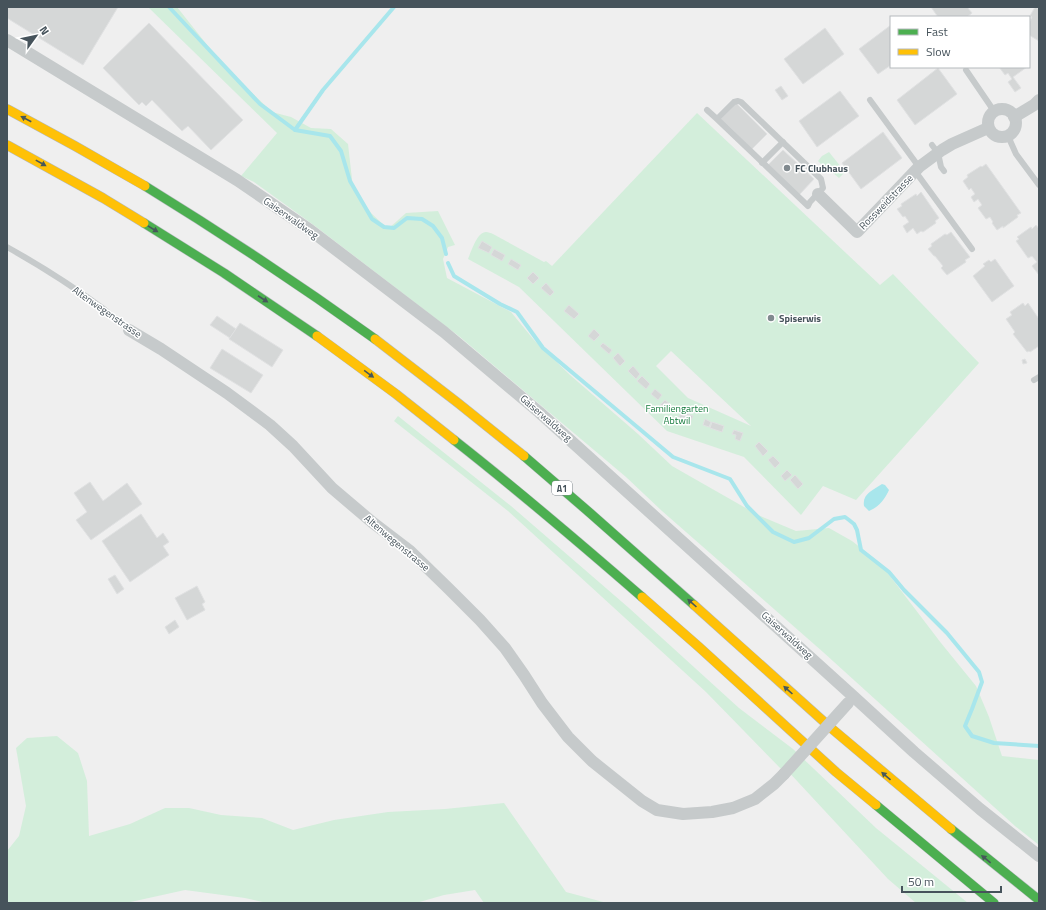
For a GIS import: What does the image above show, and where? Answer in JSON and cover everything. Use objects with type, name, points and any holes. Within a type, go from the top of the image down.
[{"type":"highway","name":"A1","points":[[7,109],[107,164],[169,201],[294,282],[348,319],[407,363],[535,465],[888,778],[944,825],[1039,900]]},
{"type":"highway","points":[[7,145],[103,198],[224,273],[312,332],[396,394],[505,480],[565,530],[699,647],[836,772],[994,903]]},
{"type":"street","name":"Gaiserwaldweg","points":[[7,40],[238,180],[310,230],[444,332],[539,412],[851,700],[980,809],[1039,856]]},
{"type":"street","points":[[1014,116],[1034,105],[1039,100]]},
{"type":"street","points":[[998,109],[1008,110],[1014,116],[1016,121],[1012,134],[1008,136],[994,136],[988,128],[988,119],[994,111],[998,109]]},
{"type":"street","name":"Rossweidstrasse","points":[[818,194],[857,232],[935,149],[952,144],[988,128]]},
{"type":"street","name":"Altenwegenstrasse","points":[[128,330],[149,341],[227,393],[270,425],[293,446],[332,488],[372,522],[410,551],[480,620],[505,648],[542,703],[568,737],[592,760],[642,801],[657,810],[683,814],[712,812],[733,808],[755,799],[784,774],[851,700]]},
{"type":"lane","points":[[966,70],[994,111]]},
{"type":"lane","name":"Rossweidstrasse","points":[[870,100],[917,169]]},
{"type":"lane","points":[[707,110],[808,206],[823,188],[821,179],[741,102],[734,102],[717,119]]},
{"type":"lane","points":[[1008,136],[1016,154],[1039,185]]},
{"type":"lane","points":[[762,163],[783,142]]},
{"type":"lane","points":[[935,149],[941,167],[944,171]]},
{"type":"lane","points":[[917,169],[972,249]]},
{"type":"lane","name":"Altenwegenstrasse","points":[[7,247],[59,278],[104,310],[128,330]]},
{"type":"green space","points":[[148,7],[177,7],[223,65],[272,112],[291,117],[311,128],[331,129],[348,144],[353,188],[371,213],[388,229],[406,213],[438,211],[455,245],[448,247],[443,259],[447,278],[511,312],[534,340],[570,375],[638,434],[672,466],[758,515],[796,531],[829,528],[852,541],[880,563],[976,686],[989,717],[1002,756],[1039,760],[1039,845],[1015,826],[823,652],[662,511],[626,477],[460,337],[315,226],[254,182],[241,176],[277,133]]},
{"type":"green space","name":"Spiserwis","points":[[697,113],[880,285],[893,274],[979,363],[856,500],[823,486],[801,515],[744,457],[667,431],[519,287],[468,259],[477,239],[480,235],[487,232],[544,262],[546,261],[552,266]],"holes":[[[671,351],[751,426],[688,398],[656,366]]]},
{"type":"green space","points":[[829,152],[845,172],[839,178],[818,161],[822,156]]},
{"type":"green space","points":[[398,416],[511,506],[629,608],[739,708],[793,749],[876,828],[968,903],[916,903],[888,879],[785,768],[781,769],[706,692],[508,511],[394,421]]},
{"type":"green space","points":[[57,736],[78,753],[87,781],[89,836],[130,824],[165,808],[189,808],[221,815],[262,818],[293,830],[334,820],[388,812],[445,809],[504,803],[566,892],[607,903],[484,903],[475,890],[444,895],[416,903],[267,903],[245,898],[185,890],[126,903],[7,903],[7,851],[19,836],[26,806],[16,748],[27,738]]},
{"type":"water","points":[[882,484],[889,490],[884,500],[869,511],[864,506],[866,495]]},
{"type":"building","points":[[7,7],[118,7],[83,65],[7,18]]},
{"type":"building","points":[[931,7],[967,7],[972,13],[968,16],[937,16]]},
{"type":"building","points":[[1035,7],[1039,9],[1039,41],[1030,36],[1030,21],[1032,17],[1030,16]]},
{"type":"building","points":[[149,23],[243,120],[211,150],[188,126],[182,131],[152,100],[146,106],[142,102],[139,105],[103,68]]},
{"type":"building","points":[[890,26],[890,66],[878,74],[859,49]]},
{"type":"building","points":[[825,28],[844,54],[803,84],[784,59]]},
{"type":"building","points":[[938,68],[957,94],[915,125],[897,100]]},
{"type":"building","points":[[1000,68],[1026,68],[1013,77],[1021,88],[1015,92],[1008,82],[1012,79],[1008,73],[1005,75]]},
{"type":"building","points":[[781,86],[788,96],[782,100],[775,90]]},
{"type":"building","points":[[840,91],[859,116],[817,147],[799,121]]},
{"type":"building","points":[[736,103],[767,134],[752,149],[721,119]]},
{"type":"building","points":[[883,132],[902,158],[861,189],[842,163]]},
{"type":"building","points":[[783,150],[814,179],[799,195],[768,165]]},
{"type":"building","points":[[986,164],[1021,213],[1003,228],[1003,226],[997,230],[990,217],[986,219],[978,208],[982,205],[978,199],[974,202],[971,197],[975,194],[971,188],[969,190],[963,181],[968,177],[967,175]]},
{"type":"building","points":[[921,192],[939,218],[935,221],[936,223],[923,232],[921,231],[917,234],[913,228],[907,233],[903,226],[909,222],[897,209],[902,206],[901,204],[916,194],[917,196]]},
{"type":"building","points":[[1036,225],[1039,229],[1039,275],[1032,266],[1037,262],[1032,256],[1028,258],[1016,241],[1019,239],[1017,237],[1031,227],[1032,229]]},
{"type":"building","points":[[951,232],[970,257],[965,260],[966,262],[947,275],[941,268],[943,266],[928,249],[932,246],[931,244],[945,234],[947,235]]},
{"type":"building","points":[[482,241],[492,247],[489,253],[478,248]]},
{"type":"building","points":[[494,249],[505,255],[502,261],[491,255]]},
{"type":"building","points":[[511,259],[521,265],[518,270],[508,264]]},
{"type":"building","points":[[995,259],[1014,286],[992,302],[973,276],[985,266],[983,264],[989,260],[991,262]]},
{"type":"building","points":[[533,272],[539,278],[533,284],[527,278]]},
{"type":"building","points":[[546,283],[554,292],[550,296],[541,288]]},
{"type":"building","points":[[1023,303],[1025,306],[1028,303],[1039,319],[1039,346],[1030,352],[1027,352],[1013,334],[1015,332],[1006,319],[1012,315],[1010,312]]},
{"type":"building","points":[[569,305],[579,314],[574,319],[564,311]]},
{"type":"building","points":[[217,316],[236,329],[230,338],[210,325]]},
{"type":"building","points":[[240,323],[283,350],[272,367],[229,339]]},
{"type":"building","points":[[594,329],[600,335],[594,341],[588,336]]},
{"type":"building","points":[[603,343],[612,350],[609,354],[600,346]]},
{"type":"building","points":[[222,349],[263,375],[251,393],[210,368]]},
{"type":"building","points":[[618,353],[625,361],[620,366],[613,358]]},
{"type":"building","points":[[1025,359],[1027,363],[1023,364],[1022,360]]},
{"type":"building","points":[[633,366],[640,374],[636,379],[628,371]]},
{"type":"building","points":[[642,376],[650,384],[646,389],[637,381]]},
{"type":"building","points":[[655,389],[662,395],[658,400],[651,394]]},
{"type":"building","points":[[665,400],[671,405],[666,410],[660,405]]},
{"type":"building","points":[[681,411],[693,416],[690,422],[679,418]]},
{"type":"building","points":[[705,419],[711,422],[709,427],[703,425]]},
{"type":"building","points":[[712,422],[724,426],[722,432],[710,428]]},
{"type":"building","points":[[734,430],[743,433],[740,441],[735,439],[736,435],[732,434]]},
{"type":"building","points":[[759,442],[768,451],[763,456],[755,446]]},
{"type":"building","points":[[773,456],[780,463],[775,468],[768,460]]},
{"type":"building","points":[[787,470],[792,475],[785,481],[781,476]]},
{"type":"building","points":[[795,475],[803,484],[798,489],[790,480]]},
{"type":"building","points":[[90,482],[103,501],[127,483],[142,504],[91,540],[76,520],[87,512],[74,493]]},
{"type":"building","points":[[141,514],[157,538],[163,533],[169,542],[163,546],[169,555],[130,582],[102,541]]},
{"type":"building","points":[[115,575],[124,589],[117,594],[108,579]]},
{"type":"building","points":[[197,586],[205,602],[202,604],[205,610],[187,620],[175,598]]},
{"type":"building","points":[[175,620],[179,627],[169,634],[165,627]]},
{"type":"waterway","points":[[169,7],[260,104],[295,130],[330,136],[341,151],[350,181],[372,219],[384,227],[394,228],[407,218],[422,219],[433,226],[442,238],[446,254]]},
{"type":"waterway","points":[[295,130],[323,90],[394,7]]},
{"type":"waterway","points":[[448,263],[454,276],[500,304],[517,312],[543,348],[673,457],[730,479],[747,506],[773,532],[794,542],[809,538],[834,519],[845,517],[854,524],[857,530],[861,550],[889,572],[904,590],[947,633],[979,672],[982,682],[965,726],[972,736],[994,743],[1039,746]]},
{"type":"traffic: fast","points":[[145,186],[261,260],[375,339]]},
{"type":"traffic: fast","points":[[144,223],[224,273],[317,336]]},
{"type":"traffic: fast","points":[[454,440],[550,518],[642,597]]},
{"type":"traffic: fast","points":[[524,456],[694,605]]},
{"type":"traffic: fast","points":[[876,805],[994,903]]},
{"type":"traffic: fast","points":[[951,829],[1039,900]]},
{"type":"traffic: slow","points":[[7,109],[145,186]]},
{"type":"traffic: slow","points":[[7,145],[103,198],[144,223]]},
{"type":"traffic: slow","points":[[317,336],[396,394],[454,440]]},
{"type":"traffic: slow","points":[[375,339],[524,456]]},
{"type":"traffic: slow","points":[[642,597],[836,772],[876,805]]},
{"type":"traffic: slow","points":[[694,605],[831,728],[951,829]]},
{"type":"place","name":"FC Clubhaus","points":[[787,168]]},
{"type":"place","name":"Spiserwis","points":[[771,318]]},
{"type":"park label","name":"Familiengarten Abtwil","points":[[677,414]]}]
